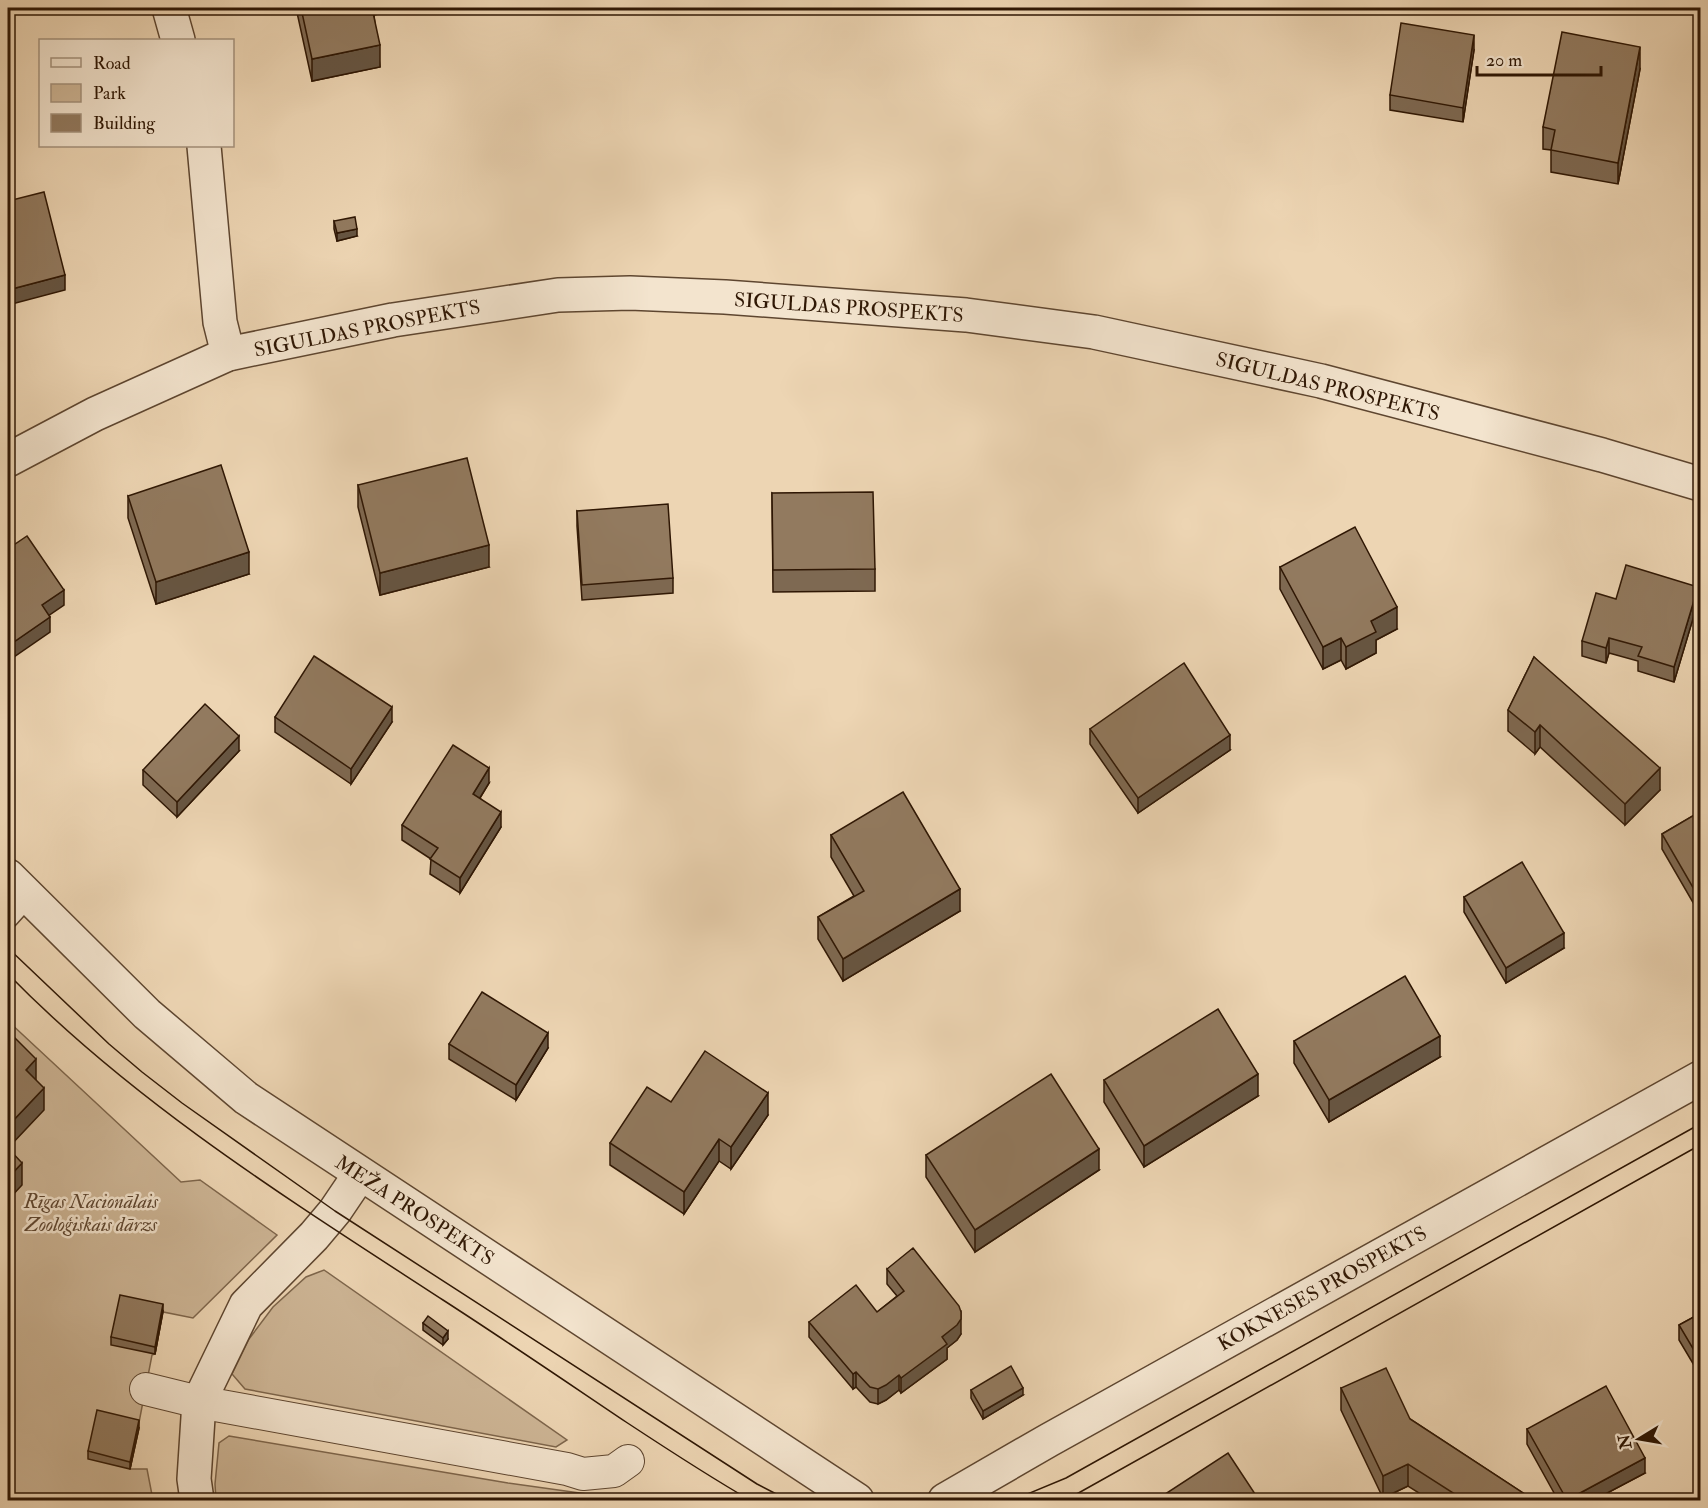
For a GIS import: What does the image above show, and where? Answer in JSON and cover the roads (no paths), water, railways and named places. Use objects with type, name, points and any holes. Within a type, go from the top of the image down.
[{"type":"street","points":[[170,8],[178,39]]},
{"type":"street","points":[[204,147],[220,322],[228,354]]},
{"type":"street","name":"SIGULDAS PROSPEKTS","points":[[8,460],[95,414],[228,354],[393,320],[558,295],[630,293],[725,297],[966,315],[1094,332],[1321,381],[1602,455],[1701,484]]},
{"type":"street","name":"MEŽA PROSPEKTS","points":[[14,896],[246,1098],[857,1500]]},
{"type":"street","name":"KOKNESES PROSPEKTS","points":[[945,1500],[1701,1078]]},
{"type":"street","points":[[197,1500],[194,1479],[199,1402],[246,1305],[314,1236],[335,1211],[360,1174]]},
{"type":"street","points":[[146,1389],[199,1402],[567,1469],[583,1474],[614,1471],[628,1461]]},
{"type":"tram line","points":[[8,948],[109,1044],[182,1103],[335,1211],[757,1484],[788,1500]]},
{"type":"tram line","points":[[8,974],[108,1066],[216,1149],[626,1422],[750,1500]]},
{"type":"tram line","points":[[1013,1500],[1066,1478],[1700,1124]]},
{"type":"tram line","points":[[1066,1500],[1700,1145]]},
{"type":"park label","name":"Rīgas Nacionālais Zooloģiskais dārzs","points":[[91,1212]]}]
